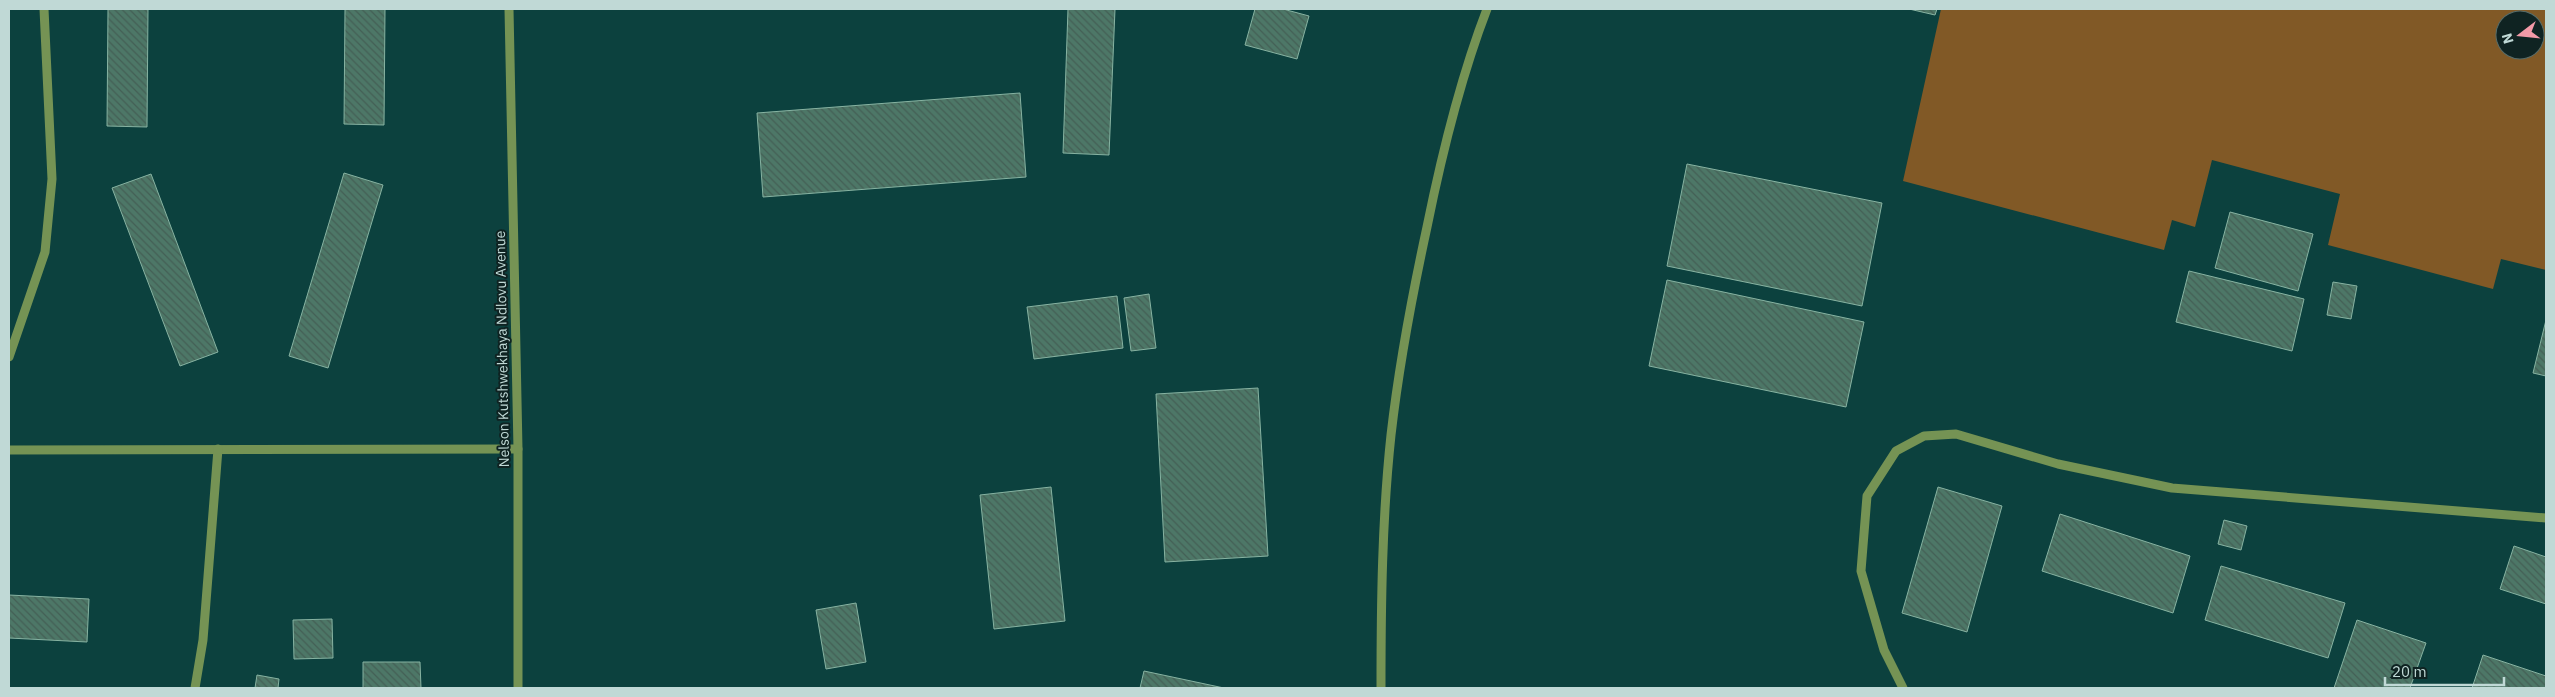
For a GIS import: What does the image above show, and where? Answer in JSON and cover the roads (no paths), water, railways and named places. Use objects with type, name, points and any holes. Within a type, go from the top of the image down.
[{"type":"street","points":[[9,356],[45,252],[52,179],[44,9]]},
{"type":"street","name":"Nelson Kutshwekhaya Ndlovu Avenue","points":[[509,9],[518,449],[518,688]]},
{"type":"street","points":[[1381,688],[1382,562],[1391,436],[1406,325],[1438,170],[1472,47],[1487,9]]},
{"type":"street","points":[[1903,688],[1884,650],[1861,571],[1861,561],[1867,496],[1896,451],[1924,436],[1956,434],[2058,464],[2172,488],[2546,518]]},
{"type":"street","points":[[195,688],[203,640],[218,449]]},
{"type":"street","points":[[9,450],[518,449]]}]
